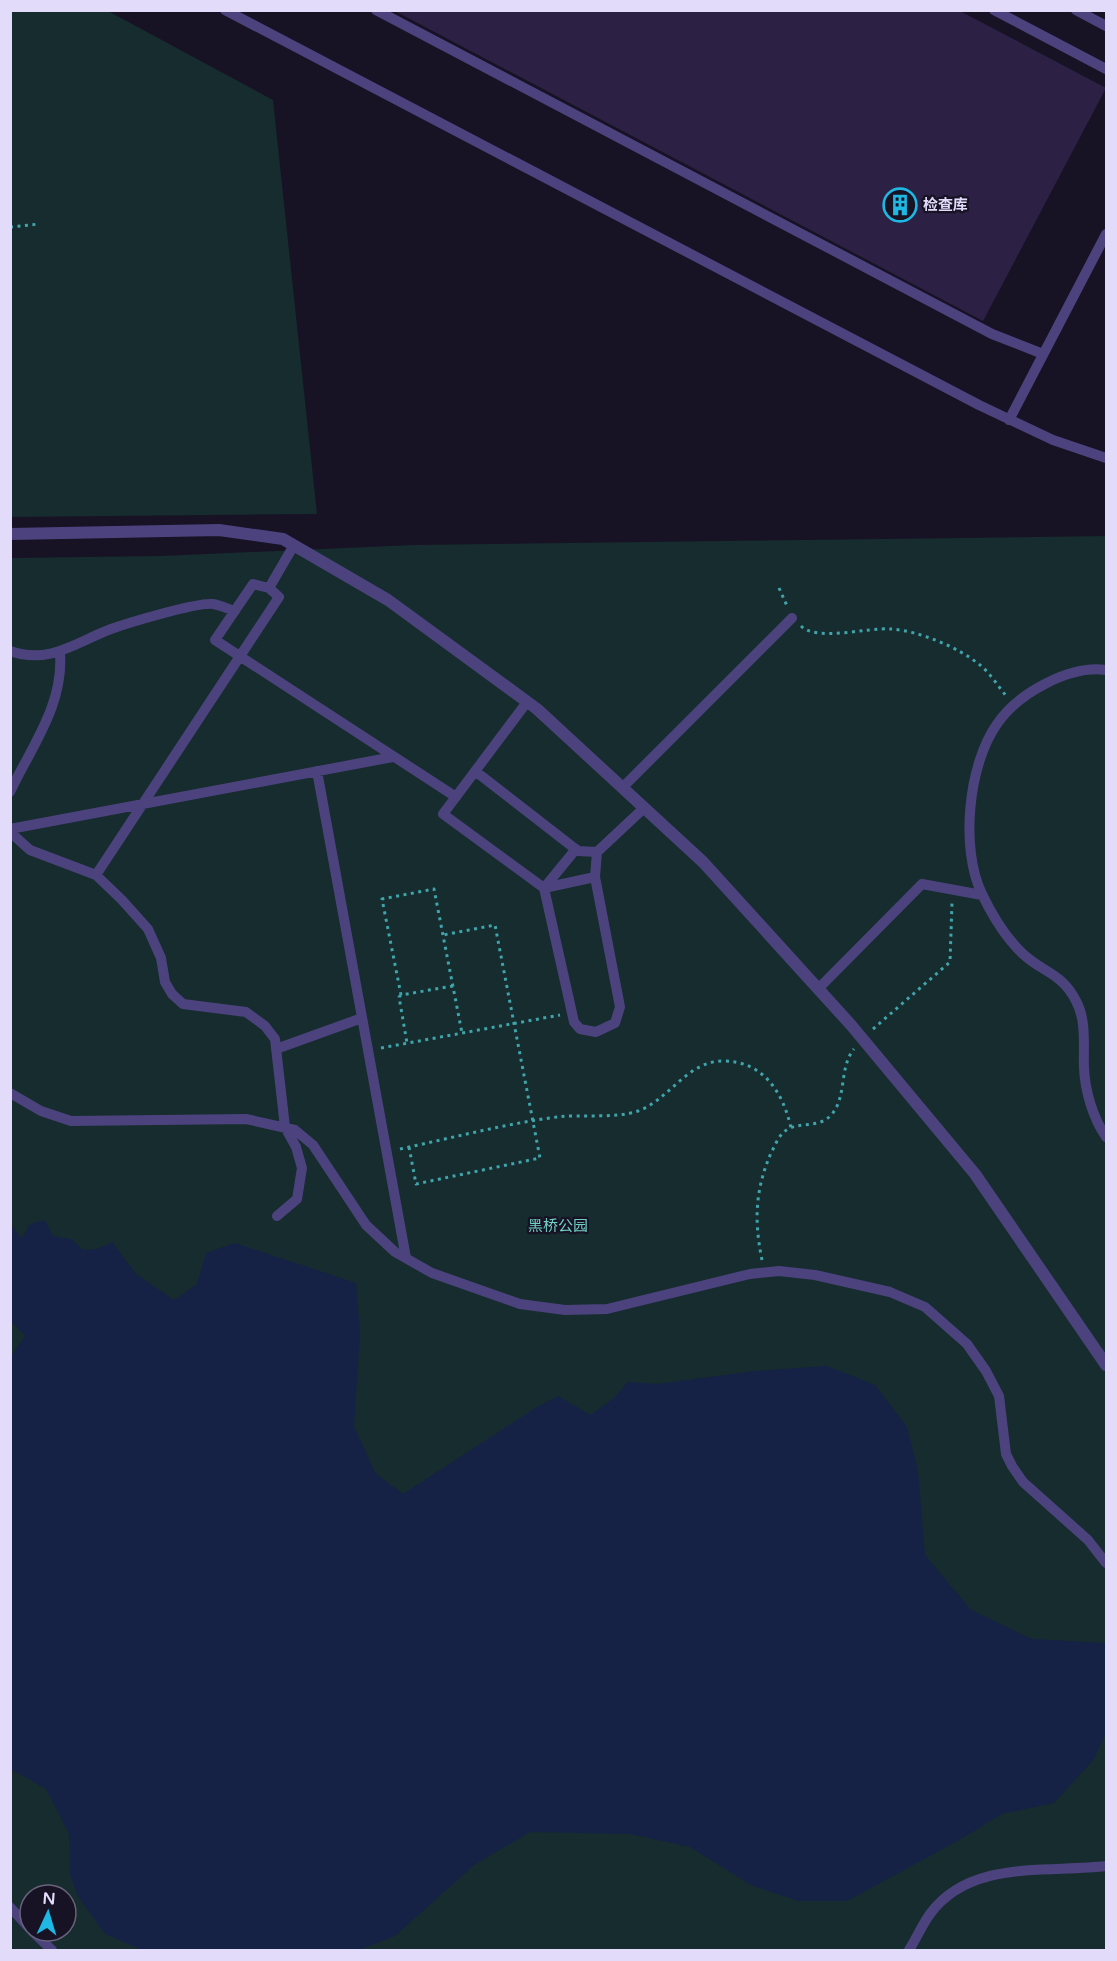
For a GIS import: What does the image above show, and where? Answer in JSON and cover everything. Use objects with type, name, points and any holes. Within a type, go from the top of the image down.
[{"type":"street","points":[[10,534],[219,530],[252,532],[283,539],[388,600],[527,702],[703,862],[862,1039],[975,1174],[1107,1365]]},
{"type":"lane","points":[[225,10],[1009,420],[1053,440],[1107,458]]},
{"type":"lane","points":[[376,10],[992,334],[1043,354]]},
{"type":"lane","points":[[994,10],[1107,69]]},
{"type":"lane","points":[[1076,10],[1107,26]]},
{"type":"lane","points":[[1009,420],[1107,234]]},
{"type":"lane","points":[[269,588],[294,545]]},
{"type":"lane","points":[[96,875],[142,804],[240,656],[279,597],[269,588],[253,584],[215,640],[240,656],[393,757],[456,797]]},
{"type":"lane","points":[[10,651],[38,655],[60,653],[110,629],[154,616],[212,604],[235,611]]},
{"type":"lane","points":[[622,788],[792,618]]},
{"type":"lane","points":[[10,792],[56,699],[62,673],[60,653]]},
{"type":"lane","points":[[1107,670],[1079,670],[1063,675],[1014,706],[997,724],[979,766],[968,842],[974,876],[1003,931],[1024,955],[1056,974],[1077,1002],[1084,1035],[1084,1070],[1090,1099],[1107,1137]]},
{"type":"lane","points":[[527,702],[443,814],[544,888],[570,1013],[580,1029],[596,1032],[615,1023],[620,1007],[595,877],[597,852],[644,808]]},
{"type":"lane","points":[[10,831],[393,757]]},
{"type":"lane","points":[[317,771],[406,1258]]},
{"type":"lane","points":[[475,771],[576,849],[597,852]]},
{"type":"lane","points":[[10,831],[30,850],[96,875],[148,929],[161,958],[165,982],[172,994],[183,1004],[246,1012],[265,1026],[275,1039],[285,1127],[296,1147],[302,1168],[297,1199],[277,1216]]},
{"type":"lane","points":[[544,888],[576,849]]},
{"type":"lane","points":[[544,888],[595,877]]},
{"type":"lane","points":[[818,989],[922,884],[982,895]]},
{"type":"lane","points":[[276,1048],[362,1018]]},
{"type":"lane","points":[[10,1093],[41,1111],[70,1121],[246,1119],[295,1130],[313,1145],[366,1225],[395,1252],[432,1273],[520,1304],[565,1310],[608,1310],[764,1272],[815,1275],[890,1292],[926,1307],[967,1344],[986,1371],[999,1396],[1006,1454],[1023,1482],[1088,1540],[1107,1563]]},
{"type":"lane","points":[[909,1950],[930,1913],[956,1889],[975,1880],[999,1874],[1107,1866]]},
{"type":"path","points":[[10,228],[39,224]]},
{"type":"path","points":[[779,588],[792,618],[804,629],[825,633],[893,629],[921,636],[957,651],[981,665],[1014,706]]},
{"type":"path","points":[[408,1043],[382,899],[434,889],[462,1033]]},
{"type":"path","points":[[764,1272],[756,1234],[755,1206],[760,1180],[779,1137],[791,1128],[821,1123],[833,1113],[840,1095],[848,1055],[862,1039],[950,962],[953,889]]},
{"type":"path","points":[[409,1147],[416,1184],[540,1158],[495,925],[443,935]]},
{"type":"path","points":[[401,995],[453,986]]},
{"type":"path","points":[[368,1051],[570,1013]]},
{"type":"path","points":[[387,1152],[532,1122],[590,1114],[616,1115],[638,1111],[650,1105],[704,1064],[722,1061],[743,1064],[762,1072],[775,1087],[791,1128]]},
{"type":"green space","points":[[10,11],[108,11],[273,100],[317,514],[11,517]]},
{"type":"green space","name":"黑桥公园","points":[[1106,536],[1106,1950],[11,1950],[10,558],[161,556],[413,545]]},
{"type":"water","points":[[45,1220],[53,1236],[71,1239],[83,1250],[97,1249],[112,1242],[136,1274],[174,1300],[197,1284],[206,1253],[235,1243],[356,1283],[360,1333],[354,1427],[376,1474],[403,1494],[537,1407],[558,1396],[590,1415],[614,1398],[628,1382],[657,1384],[755,1371],[827,1366],[875,1385],[907,1427],[918,1471],[925,1555],[971,1610],[1032,1639],[1106,1643],[1106,1732],[1094,1759],[1054,1803],[1002,1814],[847,1901],[798,1901],[751,1885],[690,1847],[630,1834],[530,1832],[474,1865],[395,1936],[359,1950],[142,1950],[105,1934],[78,1896],[78,1883],[73,1883],[70,1874],[69,1834],[46,1789],[11,1769],[10,1358],[25,1336],[11,1321],[11,1226],[22,1238],[30,1224]]},
{"type":"building","name":"检查库","points":[[393,10],[958,10],[1106,88],[983,321]]},
{"type":"place","name":"检查库","points":[[900,205]]}]
